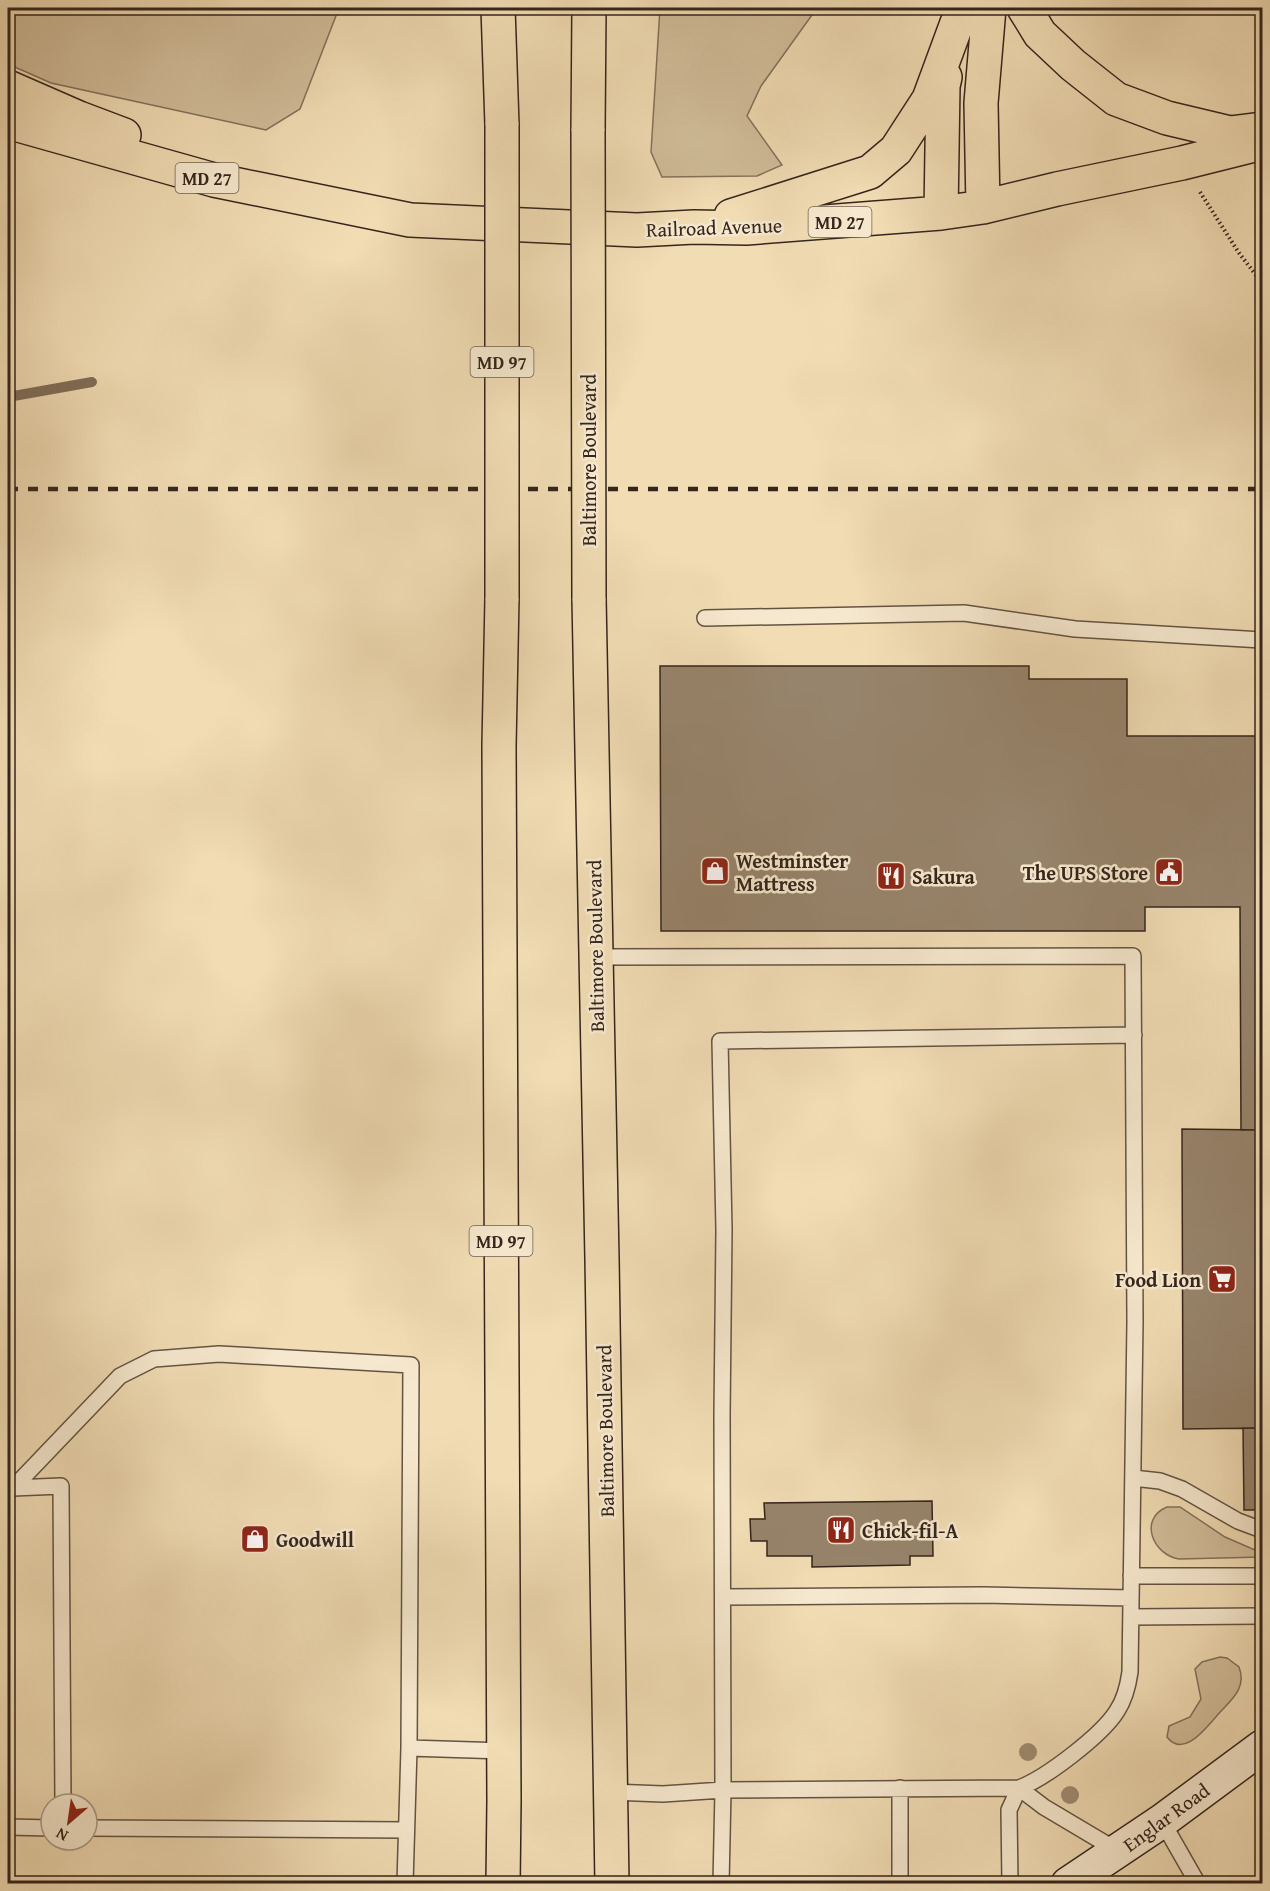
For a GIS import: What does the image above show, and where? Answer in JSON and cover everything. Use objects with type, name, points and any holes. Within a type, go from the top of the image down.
[{"type":"highway","name":"MD 97","points":[[498,8],[502,125],[502,598],[499,746],[503,1884]]},
{"type":"highway","name":"Baltimore Boulevard","points":[[589,8],[589,598],[595,957],[602,1187],[612,1884]]},
{"type":"highway","points":[[983,207],[981,103],[989,8]]},
{"type":"highway","points":[[1024,8],[1040,34],[1073,65],[1116,99],[1167,118],[1230,133],[1263,129]]},
{"type":"highway","points":[[940,213],[943,86],[957,15]]},
{"type":"highway","points":[[694,226],[786,200],[870,172],[896,150],[929,99],[957,15]]},
{"type":"highway","points":[[8,87],[79,118],[171,153],[214,180]]},
{"type":"highway","name":"MD 27","points":[[8,122],[214,180]]},
{"type":"highway","name":"Railroad Avenue","points":[[214,180],[410,220],[638,230],[694,226],[746,228],[940,213],[983,207],[1263,143]]},
{"type":"highway","points":[[490,1884],[504,1800]]},
{"type":"street","name":"Englar Road","points":[[1068,1884],[1162,1821],[1263,1747]]},
{"type":"lane","points":[[705,618],[964,613],[1075,629],[1263,640]]},
{"type":"lane","points":[[595,957],[1133,956],[1135,1322],[1130,1672],[1126,1695],[1117,1713],[1097,1734],[1041,1778],[1020,1788],[900,1788],[663,1794],[611,1792]]},
{"type":"lane","points":[[721,1884],[724,1230],[720,1041],[1134,1035]]},
{"type":"lane","points":[[63,1792],[61,1486],[13,1488],[120,1376],[154,1359],[219,1354],[411,1365],[409,1748],[405,1884]]},
{"type":"lane","points":[[1133,1478],[1160,1481],[1182,1489],[1238,1521],[1263,1530]]},
{"type":"lane","points":[[1131,1576],[1263,1576]]},
{"type":"lane","points":[[723,1597],[983,1595],[1131,1598]]},
{"type":"lane","points":[[1131,1617],[1263,1616]]},
{"type":"lane","points":[[409,1748],[504,1751]]},
{"type":"lane","points":[[900,1788],[900,1884]]},
{"type":"lane","points":[[1020,1788],[1044,1807],[1119,1851]]},
{"type":"lane","points":[[1010,1884],[1009,1810],[1020,1788]]},
{"type":"lane","points":[[1162,1821],[1198,1884]]},
{"type":"lane","points":[[8,1827],[39,1828]]},
{"type":"lane","points":[[99,1828],[406,1830]]},
{"type":"path","points":[[1182,163],[1239,253],[1263,284]]},
{"type":"shaded area","points":[[8,8],[339,8],[300,109],[266,130],[51,83],[8,64]]},
{"type":"shaded area","points":[[660,8],[817,8],[761,86],[747,116],[782,165],[757,176],[662,177],[651,152]]},
{"type":"shaded area","points":[[1167,1507],[1180,1507],[1225,1537],[1262,1553],[1262,1557],[1179,1559],[1170,1556],[1156,1544],[1151,1528],[1158,1513]]},
{"type":"shaded area","points":[[1220,1657],[1227,1658],[1239,1667],[1241,1682],[1239,1689],[1231,1701],[1193,1740],[1180,1745],[1173,1743],[1167,1737],[1169,1726],[1190,1717],[1201,1699],[1195,1669],[1202,1662]]},
{"type":"building","points":[[660,666],[1029,666],[1029,679],[1127,679],[1127,736],[1262,736],[1262,1130],[1241,1130],[1240,907],[1145,907],[1145,931],[661,931]]},
{"type":"building","name":"Food Lion","points":[[1182,1129],[1262,1130],[1262,1428],[1183,1429]]},
{"type":"building","points":[[1243,1428],[1262,1428],[1262,1510],[1244,1510]]},
{"type":"building","name":"Chick-fil-A","points":[[932,1501],[933,1556],[910,1556],[910,1565],[812,1567],[812,1556],[767,1556],[767,1541],[751,1541],[750,1519],[765,1519],[764,1503]]},
{"type":"waterway","points":[[8,397],[92,382]]},
{"type":"railway","points":[[8,489],[1262,489]]},
{"type":"place","name":"Westminster Mattress","points":[[715,871]]},
{"type":"place","name":"The UPS Store","points":[[1169,872]]},
{"type":"place","name":"Sakura","points":[[891,876]]},
{"type":"place","name":"Food Lion","points":[[1222,1279]]},
{"type":"place","name":"Chick-fil-A","points":[[841,1530]]},
{"type":"place","name":"Goodwill","points":[[255,1539]]}]
